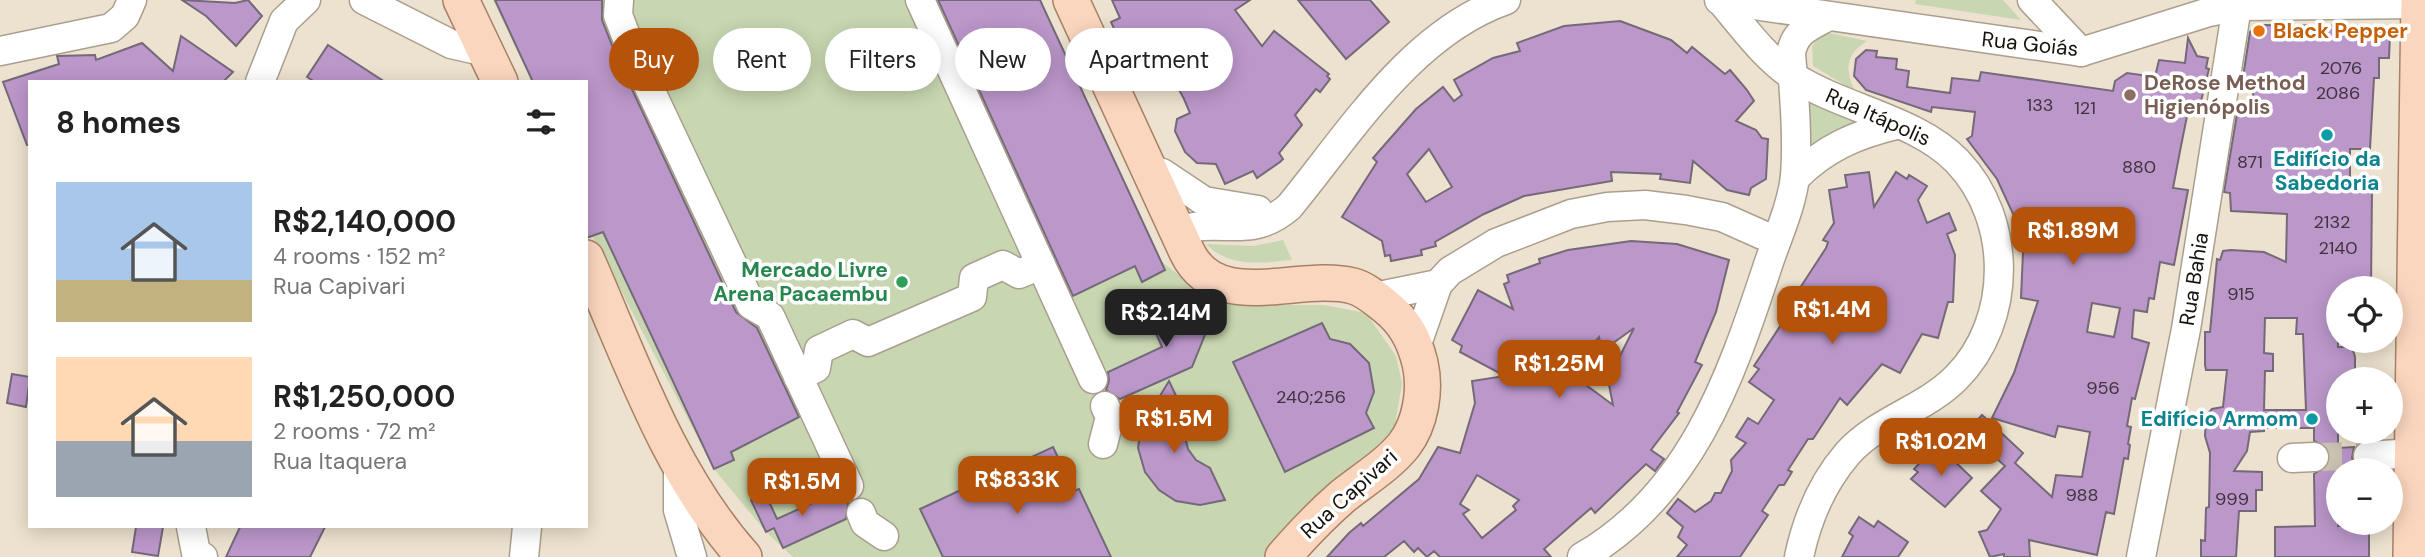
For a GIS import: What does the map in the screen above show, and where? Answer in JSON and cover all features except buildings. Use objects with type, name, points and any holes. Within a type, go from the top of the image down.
[{"type":"main road","points":[[461,0],[493,67]]},
{"type":"main road","points":[[1071,0],[1178,231]]},
{"type":"main road","points":[[2411,557],[2413,453],[2420,348],[2419,2]]},
{"type":"main road","name":"Rua Capivari","points":[[1178,231],[1191,260],[1212,279],[1258,288],[1301,284],[1354,286],[1374,297],[1405,324],[1416,347],[1423,377],[1421,407],[1405,444],[1341,498],[1283,557]]},
{"type":"main road","points":[[588,263],[665,437],[718,527],[744,557]]},
{"type":"street","points":[[261,80],[284,21],[306,0]]},
{"type":"street","points":[[364,0],[493,67]]},
{"type":"street","points":[[619,0],[618,15],[631,49],[751,305],[770,316],[849,486]]},
{"type":"street","points":[[920,0],[1093,379]]},
{"type":"street","points":[[1178,231],[1201,225],[1255,227],[1273,221],[1289,207],[1390,84],[1422,52],[1459,23],[1506,0]]},
{"type":"street","name":"Rua Goiás","points":[[1720,0],[1825,18],[2081,52],[2238,3],[2419,2]]},
{"type":"street","name":"Rua Itápolis","points":[[1720,0],[1751,37],[1792,76],[1940,145],[1973,181],[1987,209],[1996,240],[2000,268],[1998,300],[1977,352],[1957,377],[1934,396],[1871,433],[1849,452],[1835,469],[1816,502],[1799,557]]},
{"type":"street","points":[[2032,0],[2081,52]]},
{"type":"street","name":"Rua Bahia","points":[[2141,557],[2186,329],[2238,3]]},
{"type":"street","points":[[0,51],[50,38],[99,32],[122,5]]},
{"type":"street","points":[[1751,37],[1754,18],[1763,6]]},
{"type":"street","points":[[1582,557],[1620,531],[1675,475],[1693,448],[1731,373],[1795,178],[1792,76],[1794,40],[1799,33],[1825,18]]},
{"type":"street","points":[[1795,178],[1815,159],[1844,140],[1896,125]]},
{"type":"street","points":[[1149,169],[1161,173],[1204,201],[1252,210],[1289,207]]},
{"type":"street","points":[[1416,347],[1438,284],[1464,261],[1496,243],[1572,214],[1607,207],[1645,205],[1686,210],[1722,217],[1776,241]]},
{"type":"street","points":[[798,377],[816,368],[819,350],[853,334],[868,342],[972,297],[974,278],[1003,265],[1019,274],[1041,265]]},
{"type":"street","points":[[1374,297],[1438,284]]},
{"type":"street","points":[[1103,444],[1110,417],[1105,406]]},
{"type":"street","points":[[2368,457],[2413,453]]},
{"type":"street","points":[[678,459],[678,510],[692,557]]},
{"type":"street","points":[[860,513],[865,523],[884,536]]},
{"type":"street","points":[[191,528],[196,553],[203,557]]},
{"type":"street","points":[[523,557],[527,528]]},
{"type":"green space","name":"Mercado Livre Arena Pacaembu","points":[[493,0],[1040,0],[1065,54],[1065,91],[1082,91],[1161,261],[1217,305],[1324,305],[1366,313],[1396,356],[1402,383],[1393,437],[1269,557],[793,557],[766,532],[714,469],[593,237],[588,238],[588,80],[531,80]]},
{"type":"green space","points":[[1916,0],[2003,0],[2021,20],[1915,4]]},
{"type":"green space","points":[[1825,32],[1867,41],[1854,52],[1849,63],[1855,91],[1813,66],[1812,46]]},
{"type":"green space","points":[[1803,94],[1862,121],[1808,152]]},
{"type":"green space","points":[[1283,240],[1292,260],[1246,262],[1225,257],[1206,244],[1254,246]]},
{"type":"tunnel","points":[[2314,457],[2368,456]]},
{"type":"place","name":"Black Pepper","points":[[2259,31]]},
{"type":"place","name":"DeRose Method Higienópolis","points":[[2130,95]]},
{"type":"place","name":"Edifício da Sabedoria","points":[[2327,135]]},
{"type":"place","name":"Mercado Livre Arena Pacaembu","points":[[902,282]]},
{"type":"place","name":"Edifício Armom","points":[[2312,419]]}]
